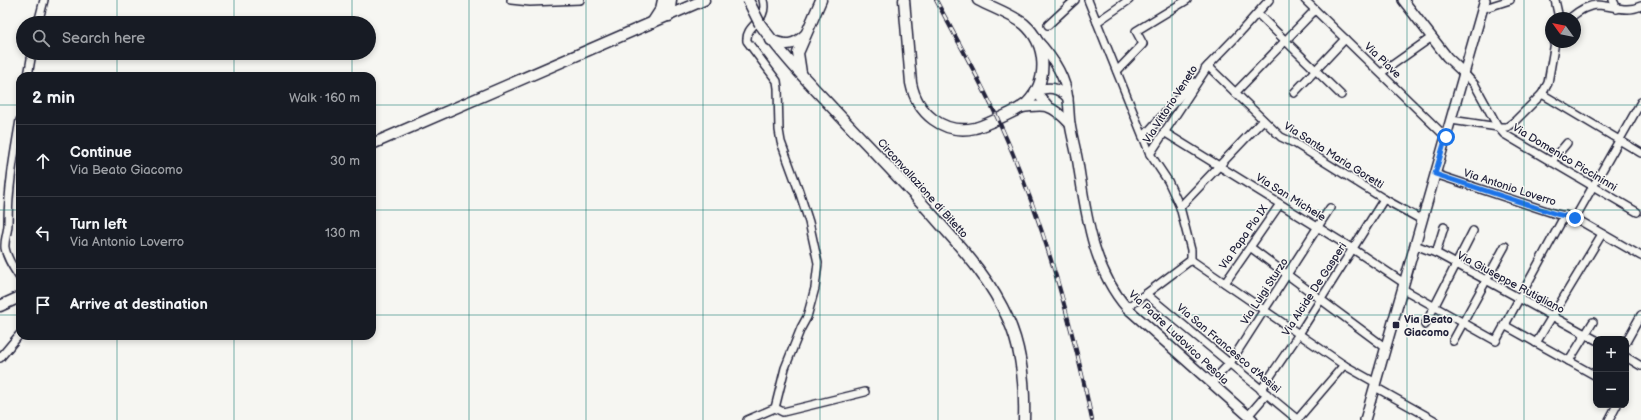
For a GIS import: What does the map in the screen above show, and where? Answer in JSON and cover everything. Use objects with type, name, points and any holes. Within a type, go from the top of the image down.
[{"type":"main road","points":[[669,16],[670,0]]},
{"type":"main road","points":[[376,142],[704,0]]},
{"type":"main road","name":"Circonvallazione di Bitetto","points":[[748,0],[760,24],[771,40],[931,212],[963,249],[989,284],[1009,320],[1017,346],[1022,374],[1024,420]]},
{"type":"main road","points":[[802,75],[799,66],[798,53],[806,33],[814,20],[821,0]]},
{"type":"main road","points":[[904,0],[914,94],[923,110],[936,122],[955,128],[975,128],[1020,108],[1036,91],[1041,76],[1043,62],[1042,54],[1035,38],[1024,24],[978,0]]},
{"type":"main road","points":[[662,4],[669,16]]},
{"type":"main road","points":[[652,23],[662,4]]},
{"type":"main road","points":[[771,40],[788,45],[795,44],[806,33]]},
{"type":"main road","points":[[0,306],[16,299]]},
{"type":"street","points":[[40,16],[44,0]]},
{"type":"street","points":[[511,0],[530,2],[580,0]]},
{"type":"street","points":[[763,0],[765,8],[763,15],[749,31],[747,41],[777,81],[778,130],[807,216],[818,263],[815,288],[807,317],[785,368],[775,408]]},
{"type":"street","points":[[1048,25],[1075,0]]},
{"type":"street","points":[[1088,0],[1150,154],[1168,181],[1180,207],[1191,250],[1191,260]]},
{"type":"street","points":[[1097,22],[1129,0]]},
{"type":"street","points":[[1117,71],[1143,44],[1136,31],[1187,0]]},
{"type":"street","name":"Via Vittorio Veneto","points":[[1143,137],[1258,14],[1269,0]]},
{"type":"street","name":"Via Piave","points":[[1305,0],[1446,137]]},
{"type":"street","points":[[1403,0],[1447,57],[1464,73]]},
{"type":"street","points":[[1365,420],[1485,0]]},
{"type":"street","points":[[1482,10],[1510,0]]},
{"type":"street","points":[[1555,0],[1558,12]]},
{"type":"street","points":[[1613,0],[1617,9]]},
{"type":"street","points":[[1580,12],[1590,6],[1598,5],[1624,10],[1641,6]]},
{"type":"street","points":[[1235,93],[1315,10]]},
{"type":"street","points":[[1258,14],[1341,95]]},
{"type":"street","name":"Via Padre Ludovico Pesola","points":[[1035,38],[1049,52],[1063,79],[1068,98],[1070,124],[1090,231],[1096,254],[1114,291],[1128,308],[1250,418]]},
{"type":"street","points":[[1381,73],[1432,38]]},
{"type":"street","points":[[1294,93],[1345,39]]},
{"type":"street","points":[[1451,120],[1507,127],[1542,94],[1548,83],[1554,48]]},
{"type":"street","points":[[29,72],[31,60]]},
{"type":"street","name":"Via Vittorio Veneto","points":[[1150,154],[1208,66]]},
{"type":"street","name":"Via Santa Maria Goretti","points":[[1208,66],[1281,136],[1384,200],[1422,220]]},
{"type":"street","name":"Via Domenico Piccininni","points":[[1464,73],[1474,85],[1498,127],[1504,134],[1637,212]]},
{"type":"street","points":[[1068,98],[1056,89],[1046,87],[1036,91],[1048,106],[1070,124]]},
{"type":"street","points":[[1542,94],[1641,152]]},
{"type":"street","points":[[1020,108],[1048,106]]},
{"type":"street","points":[[1575,218],[1640,107]]},
{"type":"street","points":[[1180,207],[1263,120]]},
{"type":"street","name":"Via San Michele","points":[[1164,132],[1353,249],[1403,286],[1434,306],[1496,341],[1504,325]]},
{"type":"street","points":[[1551,162],[1567,143]]},
{"type":"street","points":[[16,146],[10,184],[8,216],[9,225],[5,246],[10,262],[16,272]]},
{"type":"street","name":"Via Antonio Loverro","points":[[1435,174],[1575,218],[1641,256]]},
{"type":"street","name":"Via Alcide De Gasperi","points":[[1250,418],[1299,334],[1384,200]]},
{"type":"street","name":"Via Papa Pio IX","points":[[1225,283],[1280,204]]},
{"type":"street","name":"Via Luigi Sturzo","points":[[1212,383],[1230,362],[1288,275],[1330,208]]},
{"type":"street","points":[[1565,216],[1504,325],[1593,374]]},
{"type":"street","points":[[1436,254],[1444,227]]},
{"type":"street","points":[[1425,325],[1473,231]]},
{"type":"street","points":[[1536,343],[1602,234]]},
{"type":"street","name":"Via Giuseppe Rutigliano","points":[[1415,245],[1436,254],[1486,280],[1593,338]]},
{"type":"street","points":[[1453,341],[1505,246]]},
{"type":"street","points":[[1250,247],[1386,348]]},
{"type":"street","points":[[1128,308],[1191,260]]},
{"type":"street","points":[[1191,260],[1344,365],[1434,420]]},
{"type":"street","name":"Via San Francesco d'Assisi","points":[[1146,294],[1230,362],[1297,420]]},
{"type":"street","points":[[1629,337],[1641,316]]},
{"type":"street","points":[[1569,361],[1593,322]]},
{"type":"street","points":[[0,358],[16,339]]},
{"type":"street","points":[[1629,359],[1641,366]]},
{"type":"street","points":[[1297,420],[1344,365]]},
{"type":"street","points":[[747,420],[775,408],[783,412],[865,392]]},
{"type":"street","points":[[1609,420],[1615,408]]},
{"type":"railway","points":[[936,0],[994,110],[1030,197],[1065,307],[1092,420]]},
{"type":"place","name":"Via Beato Giacomo","points":[[1396,325]]},
{"type":"route","points":[[1446,137],[1435,174],[1556,214],[1575,218]]}]
